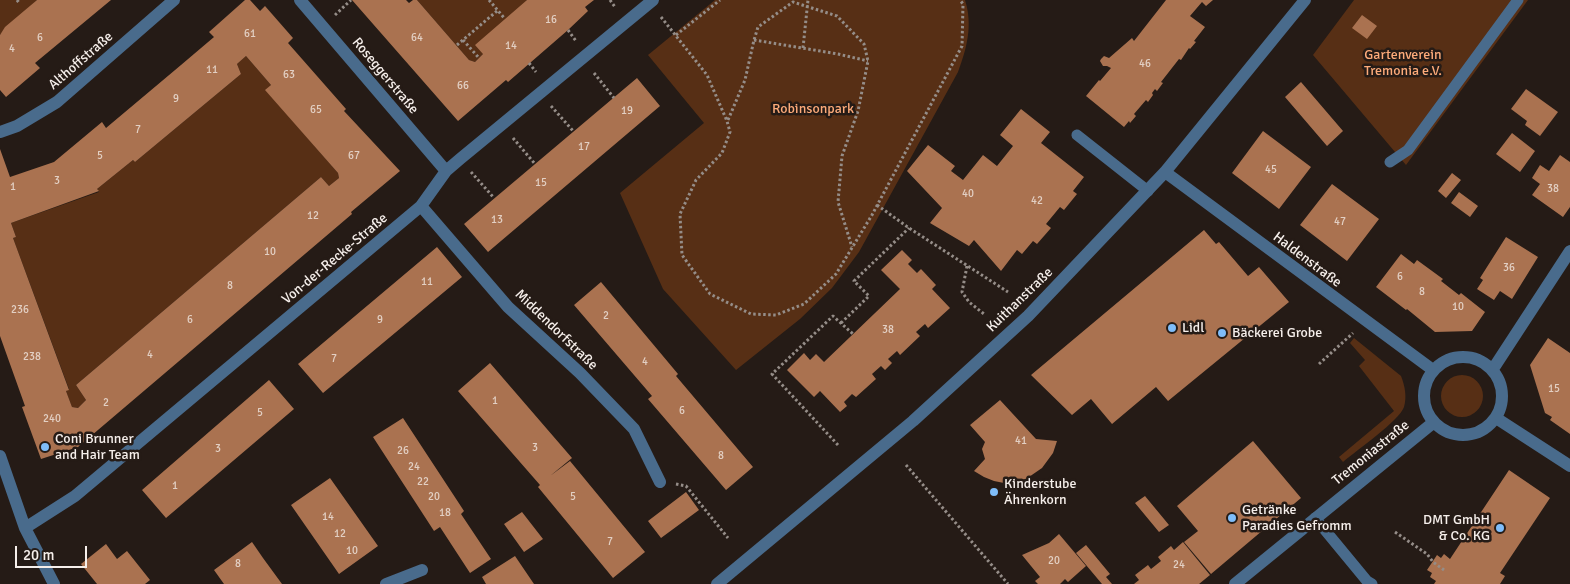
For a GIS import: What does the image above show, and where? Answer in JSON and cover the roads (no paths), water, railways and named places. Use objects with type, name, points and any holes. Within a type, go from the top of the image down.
[{"type":"street","name":"Althoffstraße","points":[[0,132],[17,126],[57,102],[174,0]]},
{"type":"street","name":"Roseggerstraße","points":[[300,0],[446,171]]},
{"type":"street","name":"Kuithanstraße","points":[[717,584],[913,421],[1028,316],[1165,172],[1305,0]]},
{"type":"street","name":"Von-der-Recke-Straße","points":[[25,528],[75,496],[421,206],[446,171],[652,1]]},
{"type":"street","name":"Haldenstraße","points":[[1165,172],[1432,370]]},
{"type":"street","name":"Middendorfstraße","points":[[421,206],[508,306],[580,373],[634,429],[660,482]]},
{"type":"street","points":[[1493,370],[1570,251]]},
{"type":"street","points":[[1460,356],[1482,361],[1493,370],[1500,384],[1502,404],[1496,418],[1489,425],[1481,431],[1465,435],[1445,431],[1434,422],[1426,410],[1423,394],[1432,370],[1442,362],[1460,356]]},
{"type":"street","points":[[1496,418],[1570,466]]},
{"type":"street","name":"Tremoniastraße","points":[[1235,584],[1434,422]]},
{"type":"street","points":[[0,456],[25,528],[54,584]]},
{"type":"street","points":[[386,584],[422,570]]},
{"type":"lane","points":[[1390,162],[1408,150],[1518,0]]},
{"type":"lane","points":[[1077,135],[1148,191]]},
{"type":"lane","points":[[1315,518],[1367,581],[1372,584]]},
{"type":"place","name":"Lidl","points":[[1172,328]]},
{"type":"place","name":"Bäckerei Grobe","points":[[1222,333]]},
{"type":"place","name":"Coni Brunner and Hair Team","points":[[45,447]]},
{"type":"place","name":"Kinderstube Ährenkorn","points":[[994,492]]},
{"type":"place","name":"Getränke Paradies Gefromm","points":[[1232,518]]},
{"type":"place","name":"DMT GmbH & Co. KG","points":[[1500,528]]},
{"type":"park label","name":"Gartenverein Tremonia e.V.","points":[[1403,64]]},
{"type":"park label","name":"Robinsonpark","points":[[813,109]]}]
